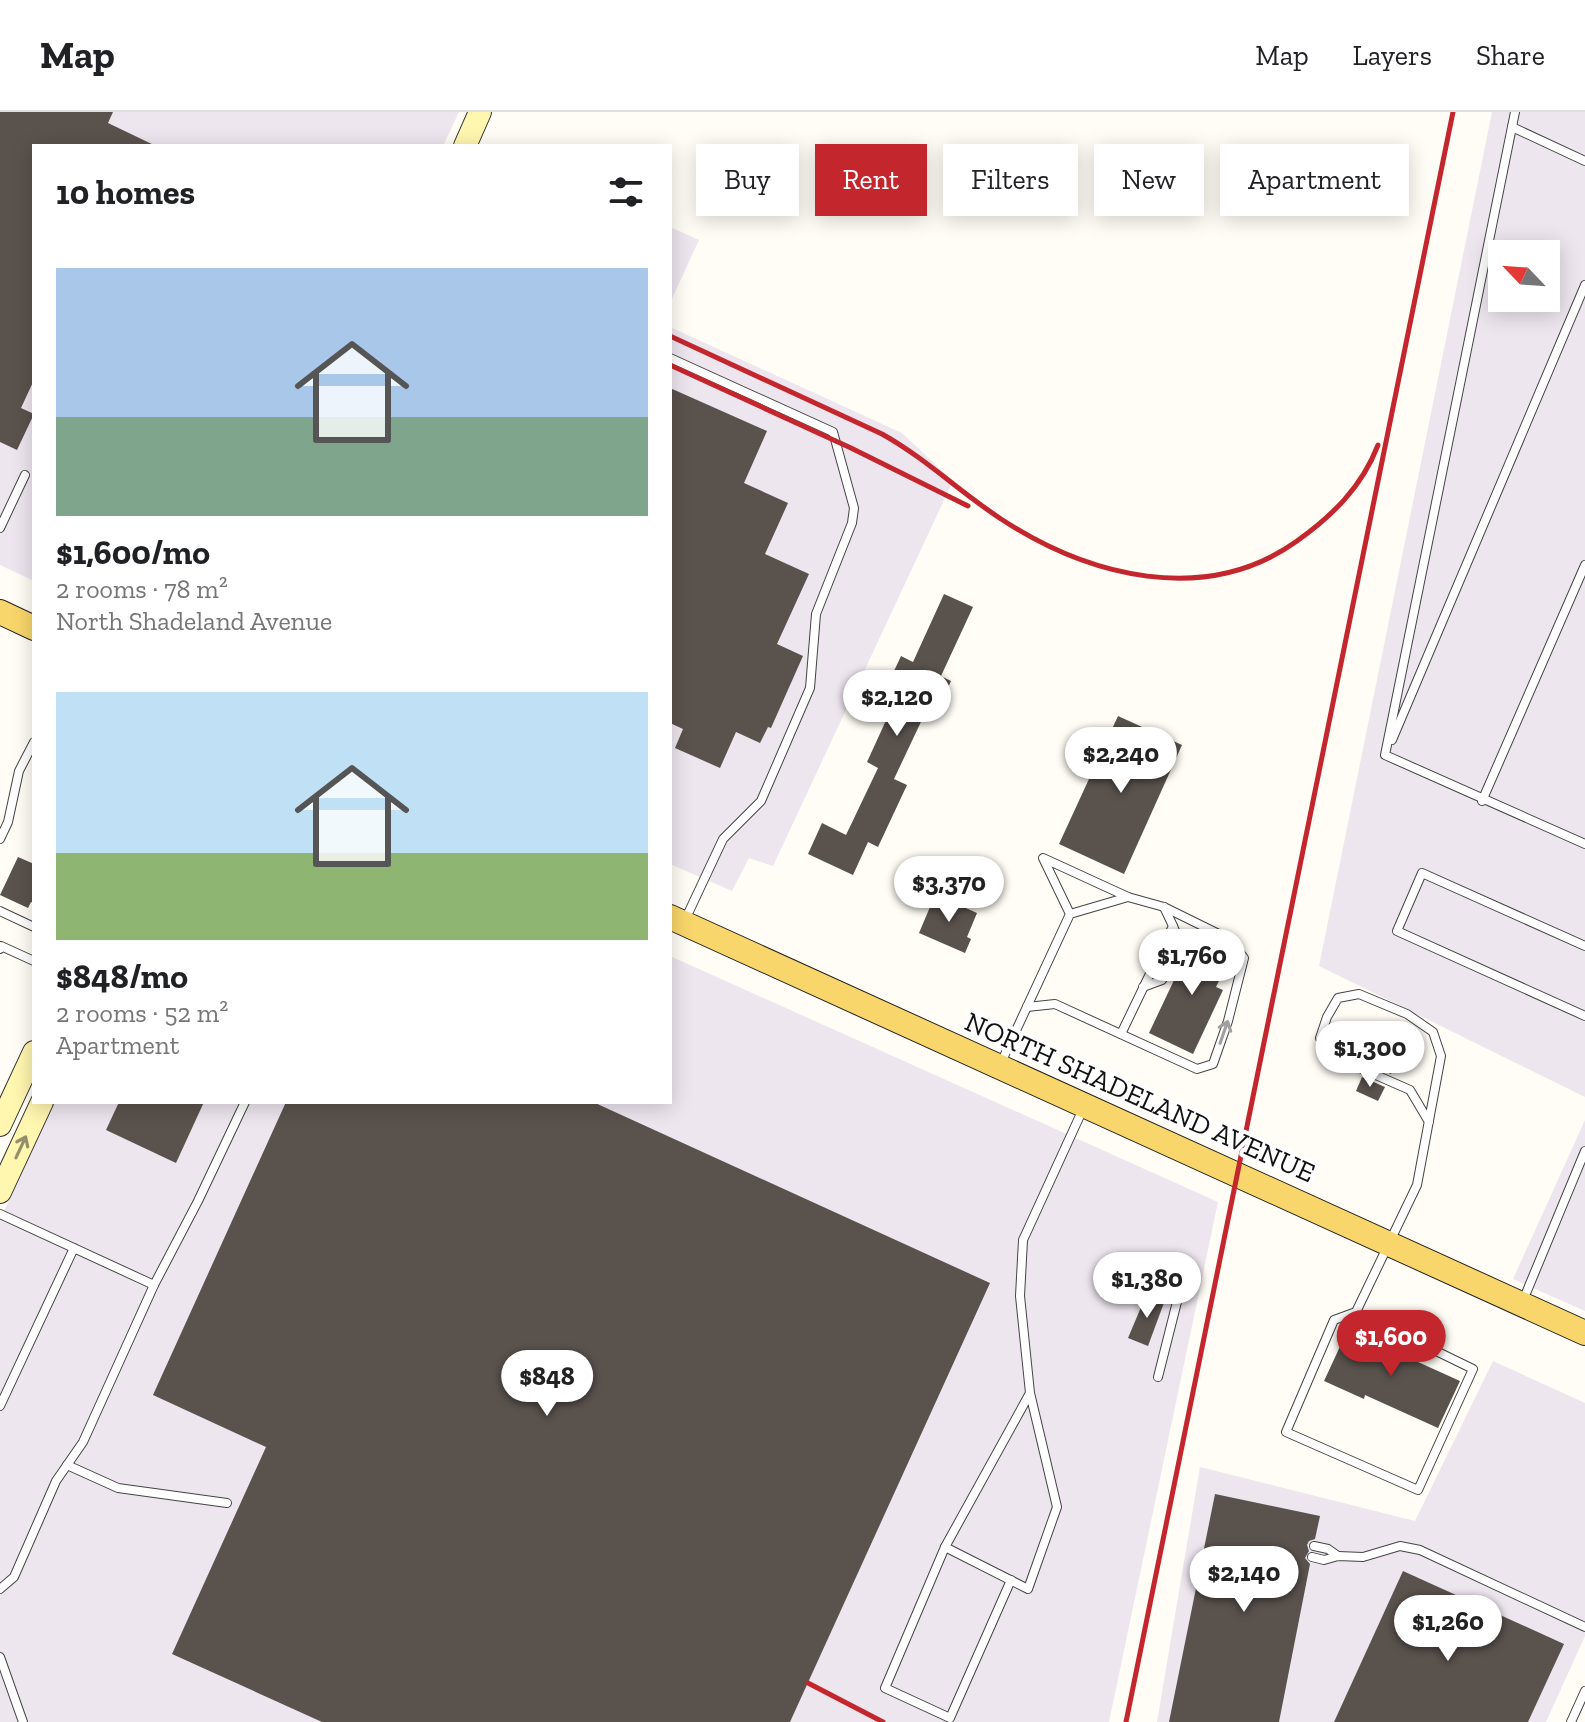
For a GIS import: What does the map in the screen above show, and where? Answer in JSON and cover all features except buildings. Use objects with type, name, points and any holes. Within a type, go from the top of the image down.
[{"type":"main road","points":[[466,144],[480,112]]},
{"type":"main road","points":[[0,612],[32,627]]},
{"type":"main road","name":"NORTH SHADELAND AVENUE","points":[[677,920],[1585,1333]]},
{"type":"main road","points":[[0,1125],[32,1056]]},
{"type":"main road","points":[[0,1192],[41,1104]]},
{"type":"lane","points":[[1385,755],[1515,112]]},
{"type":"lane","points":[[1512,127],[1585,161]]},
{"type":"lane","points":[[1385,755],[1585,285]]},
{"type":"lane","points":[[672,359],[833,432],[854,508],[852,523],[816,614],[810,688],[761,801],[723,839],[677,920]]},
{"type":"lane","points":[[0,528],[25,475]]},
{"type":"lane","points":[[1482,801],[1585,565]]},
{"type":"lane","points":[[0,839],[8,822],[19,771],[32,746]]},
{"type":"lane","points":[[1385,755],[1482,801],[1585,844]]},
{"type":"lane","points":[[1027,1007],[1055,1004],[1197,1069],[1213,1064],[1244,958],[1229,939],[1164,907],[1128,897],[1043,858],[1070,914]]},
{"type":"lane","points":[[1585,946],[1422,873],[1397,931],[1585,1016]]},
{"type":"lane","points":[[999,1066],[1070,914],[1128,897]]},
{"type":"lane","points":[[1164,907],[1180,943],[1174,957]]},
{"type":"lane","points":[[0,911],[32,926]]},
{"type":"lane","points":[[1121,1034],[1173,926]]},
{"type":"lane","points":[[0,947],[32,960]]},
{"type":"lane","points":[[1142,988],[1162,980],[1165,974]]},
{"type":"lane","points":[[1356,1312],[1473,1369],[1418,1490],[1286,1432],[1334,1320],[1356,1312],[1417,1185],[1429,1122],[1441,1056],[1433,1032],[1407,1014],[1359,994],[1338,998],[1320,1038],[1328,1054],[1410,1090],[1429,1122]]},
{"type":"lane","points":[[0,1589],[14,1577],[56,1481],[83,1442],[154,1285],[244,1104]]},
{"type":"lane","points":[[945,1547],[1028,1589],[1057,1507],[1030,1393],[1020,1296],[1023,1240],[1085,1105]]},
{"type":"lane","points":[[1522,1304],[1585,1151]]},
{"type":"lane","points":[[0,1214],[154,1285]]},
{"type":"lane","points":[[0,1406],[74,1248]]},
{"type":"lane","points":[[1158,1377],[1185,1270]]},
{"type":"lane","points":[[1011,1580],[950,1718],[885,1688],[945,1547],[1030,1393]]},
{"type":"lane","points":[[67,1465],[118,1488],[227,1503]]},
{"type":"lane","points":[[1314,1546],[1328,1549],[1338,1556]]},
{"type":"lane","points":[[1312,1557],[1324,1560],[1338,1556],[1363,1557],[1400,1546],[1420,1550],[1585,1627]]},
{"type":"lane","points":[[0,1657],[23,1722]]},
{"type":"lane","points":[[1571,1722],[1585,1691]]},
{"type":"shaded area","points":[[0,112],[459,112],[444,144],[32,144],[32,580],[0,565]]},
{"type":"shaded area","points":[[1492,112],[1585,112],[1585,1097],[1319,966]]},
{"type":"shaded area","points":[[672,228],[699,240],[672,299]]},
{"type":"shaded area","points":[[672,328],[902,433],[953,481],[773,866],[749,858],[732,891],[672,865]]},
{"type":"shaded area","points":[[672,957],[1218,1202],[1109,1722],[0,1722],[0,1220],[53,1104],[672,1104]]},
{"type":"shaded area","points":[[1585,1120],[1585,1311],[1513,1279]]},
{"type":"shaded area","points":[[1493,1361],[1585,1403],[1585,1636],[1546,1722],[1157,1722],[1200,1467],[1415,1521]]},
{"type":"railway","points":[[1126,1722],[1453,112]]},
{"type":"railway","points":[[672,337],[882,434],[1001,519],[1035,539],[1071,556],[1147,576],[1186,578],[1224,573],[1261,561],[1297,541],[1334,511],[1355,487],[1378,445]]},
{"type":"railway","points":[[672,366],[968,506]]},
{"type":"railway","points":[[808,1683],[883,1722]]}]
